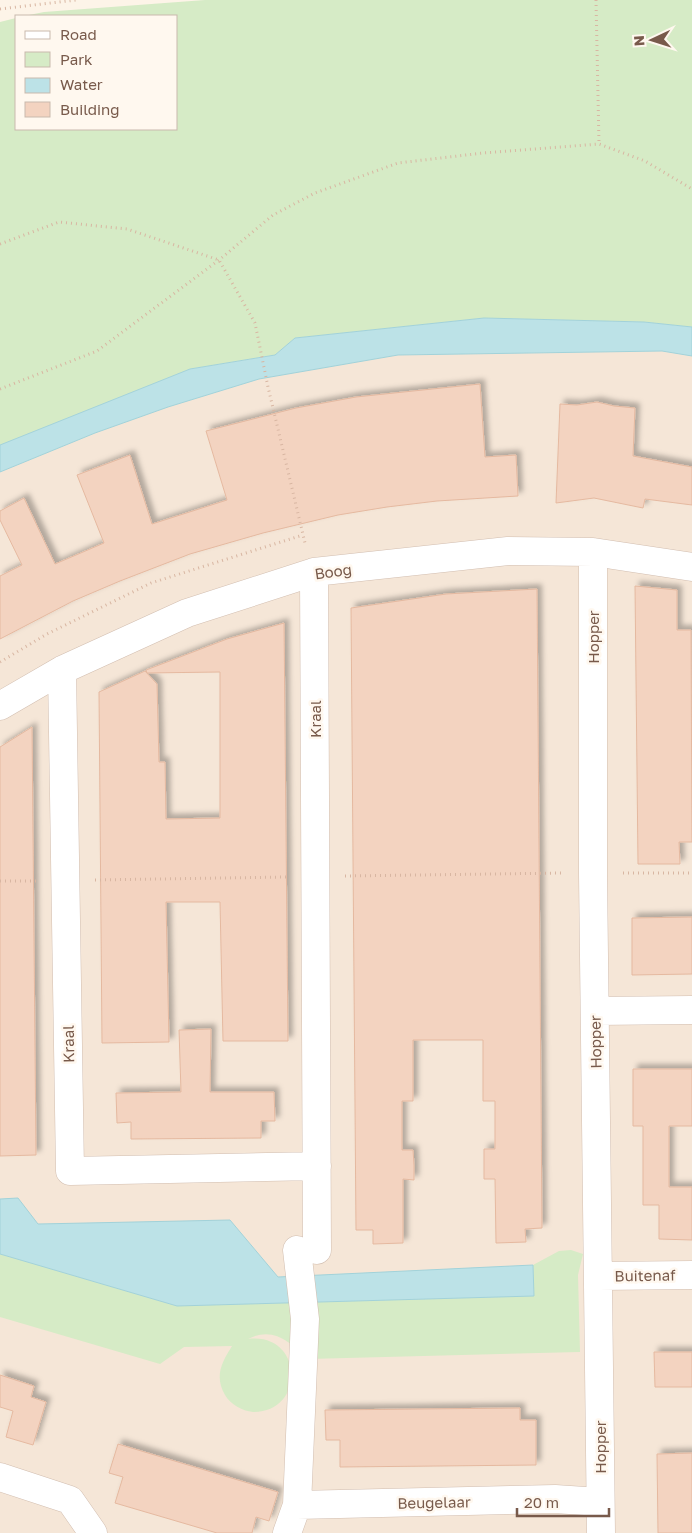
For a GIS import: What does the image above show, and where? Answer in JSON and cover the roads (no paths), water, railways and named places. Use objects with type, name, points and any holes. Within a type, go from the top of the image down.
[{"type":"street","name":"Boog","points":[[0,706],[62,670],[187,613],[314,572],[508,551],[593,552],[692,567]]},
{"type":"street","name":"Hopper","points":[[593,552],[595,1011],[601,1533]]},
{"type":"street","name":"Kraal","points":[[297,1505],[305,1254],[317,1166],[314,572]]},
{"type":"street","name":"Kraal","points":[[62,670],[70,1171],[317,1166]]},
{"type":"street","points":[[595,1011],[692,1010]]},
{"type":"street","name":"Buitenaf","points":[[599,1276],[692,1275]]},
{"type":"street","points":[[0,1477],[70,1500],[93,1533]]},
{"type":"street","name":"Beugelaar","points":[[297,1505],[555,1499],[600,1502]]},
{"type":"street","points":[[287,1533],[297,1505]]},
{"type":"water","points":[[484,318],[644,322],[692,327],[692,356],[662,351],[398,355],[259,379],[168,407],[95,433],[0,472],[0,445],[190,369],[275,355],[295,338]]},
{"type":"water","points":[[18,1198],[38,1224],[230,1220],[278,1277],[533,1265],[534,1296],[177,1306],[0,1254],[0,1199]]}]
